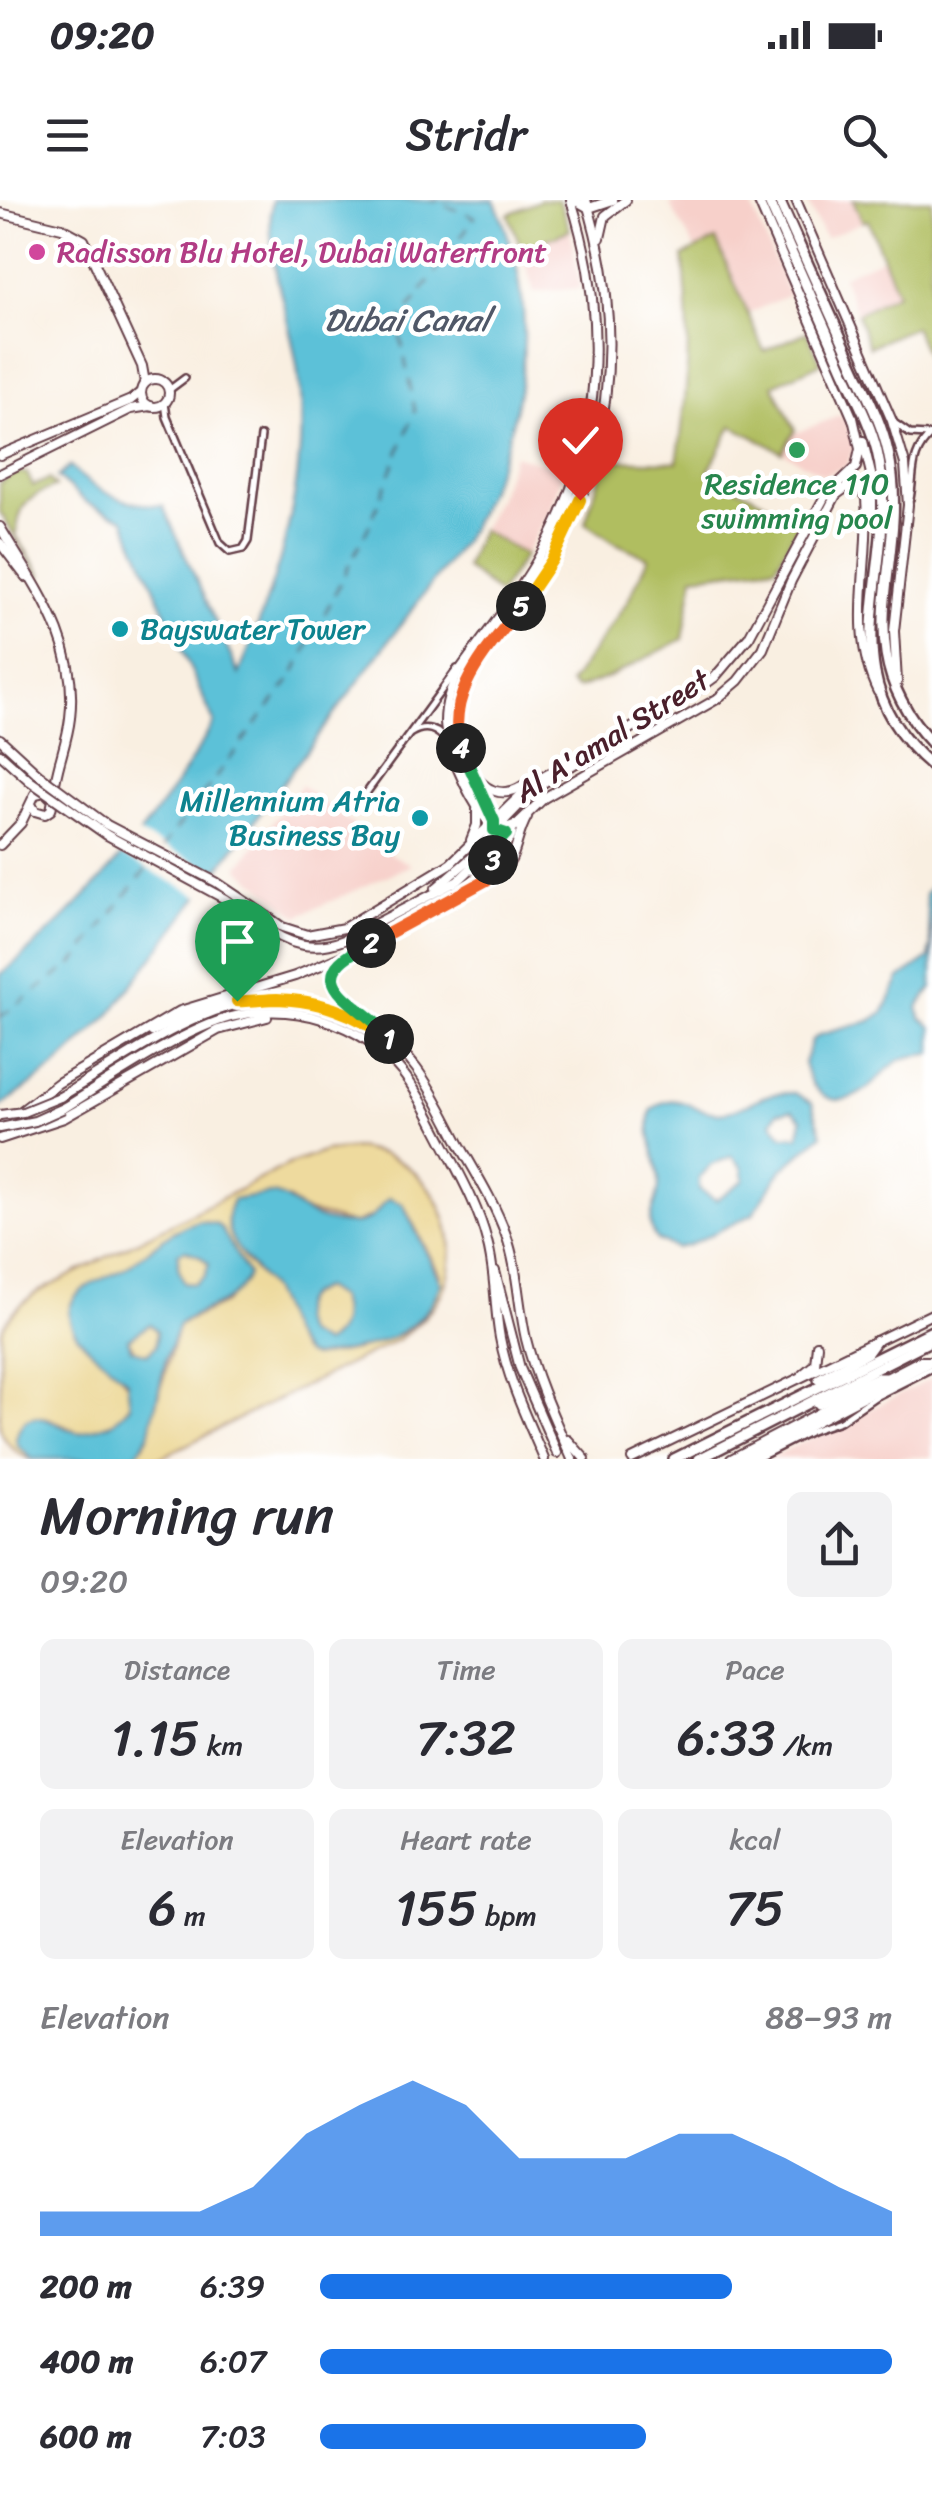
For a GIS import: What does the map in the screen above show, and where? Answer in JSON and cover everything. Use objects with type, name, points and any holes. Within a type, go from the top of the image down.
[{"type":"main road","points":[[768,200],[878,454],[882,504],[870,631],[874,669],[884,705],[907,740],[932,766]]},
{"type":"main road","points":[[779,200],[888,452],[893,494],[882,630],[887,664],[900,696],[932,743]]},
{"type":"main road","points":[[674,1459],[932,1331]]},
{"type":"main road","points":[[699,1459],[932,1340]]},
{"type":"main road","points":[[792,1398],[866,1352],[875,1342]]},
{"type":"main road","points":[[775,1421],[885,1378]]},
{"type":"street","points":[[579,204],[613,200]]},
{"type":"street","points":[[600,248],[602,221],[613,207],[626,200]]},
{"type":"street","name":"Al A'amal Street","points":[[758,200],[868,457],[870,501],[862,637],[871,678],[884,705]]},
{"type":"street","points":[[792,200],[806,221],[909,466],[894,631],[900,696]]},
{"type":"street","points":[[492,826],[456,725],[461,694],[552,560],[575,513],[597,449],[608,387],[608,297],[592,222],[579,204]]},
{"type":"street","points":[[447,742],[447,700],[454,680],[489,624],[534,566],[559,519],[577,469],[596,328],[581,247],[579,204]]},
{"type":"street","points":[[0,213],[67,229],[84,240],[147,385],[167,417],[220,543],[230,552],[240,551],[247,544],[261,436]]},
{"type":"street","points":[[579,224],[586,217],[592,222]]},
{"type":"street","points":[[158,405],[168,387],[185,378]]},
{"type":"street","points":[[3,452],[131,400],[147,385],[168,387]]},
{"type":"street","points":[[0,474],[131,409],[158,405]]},
{"type":"street","name":"Al A'amal Street","points":[[0,754],[107,835],[266,921],[295,932],[332,932],[427,880],[492,826],[528,786],[698,690],[737,654],[825,496],[858,462],[860,449],[853,418]]},
{"type":"street","points":[[892,422],[910,434],[931,435]]},
{"type":"street","points":[[909,466],[931,435]]},
{"type":"street","name":"Al A'amal Street","points":[[266,921],[294,944],[327,946],[450,886],[477,865],[535,805],[728,690],[747,671],[770,637],[792,581],[838,492],[856,488],[870,501]]},
{"type":"street","points":[[0,526],[60,632],[70,677],[70,723],[55,775],[51,810],[16,829]]},
{"type":"street","points":[[0,543],[39,591]]},
{"type":"street","points":[[356,807],[448,678],[466,661]]},
{"type":"street","points":[[405,738],[417,730],[428,728],[438,732],[447,742],[474,801],[492,826],[506,834]]},
{"type":"street","name":"Al A'amal Street","points":[[0,739],[34,777]]},
{"type":"street","points":[[516,824],[506,828],[503,822],[533,791],[604,742]]},
{"type":"street","points":[[470,770],[489,789],[507,793],[576,758]]},
{"type":"street","points":[[0,845],[55,775]]},
{"type":"street","points":[[39,792],[48,793],[53,800]]},
{"type":"street","points":[[458,857],[476,830],[474,801]]},
{"type":"street","points":[[31,804],[42,814]]},
{"type":"street","points":[[123,1047],[188,1007],[284,980],[354,950],[494,876],[510,866],[522,826],[535,805]]},
{"type":"street","points":[[420,899],[469,861],[492,826]]},
{"type":"street","points":[[477,865],[495,860],[499,867],[494,876]]},
{"type":"street","points":[[354,950],[336,965],[332,978],[335,988],[380,1025],[429,1088],[502,1224],[513,1260],[527,1344],[572,1459]]},
{"type":"street","points":[[0,1128],[64,1079],[196,1011],[224,1002],[283,999],[320,1004],[366,1023],[396,1046]]},
{"type":"street","points":[[0,1116],[23,1112],[60,1097],[195,1019],[241,1002]]},
{"type":"street","points":[[0,1128],[35,1121],[64,1108],[216,1022],[259,1012],[302,1014],[331,1022],[370,1042],[411,1084],[470,1195],[520,1368],[557,1453]]},
{"type":"street","points":[[0,1138],[58,1121],[218,1030],[255,1018],[302,1014]]},
{"type":"street","points":[[41,1096],[40,1111],[50,1120],[58,1121]]},
{"type":"street","points":[[492,1262],[504,1354],[544,1459]]},
{"type":"street","points":[[632,1459],[932,1314]]},
{"type":"street","points":[[799,1381],[814,1364],[817,1345]]},
{"type":"street","points":[[731,1459],[922,1360],[932,1363]]},
{"type":"street","points":[[745,1459],[932,1363]]},
{"type":"street","points":[[756,1459],[807,1432],[840,1422],[932,1363]]},
{"type":"street","points":[[559,1428],[585,1459]]},
{"type":"shaded area","points":[[682,200],[749,200],[789,295],[747,314],[716,240],[695,249],[670,205]]},
{"type":"shaded area","points":[[806,200],[853,200],[863,222],[825,238]]},
{"type":"shaded area","points":[[570,230],[580,288],[534,292],[522,250]]},
{"type":"shaded area","points":[[884,257],[897,293],[857,314],[842,276]]},
{"type":"shaded area","points":[[841,415],[856,442],[847,466],[824,475],[782,452],[793,434]]},
{"type":"shaded area","points":[[514,455],[564,469],[550,510],[525,555],[481,531]]},
{"type":"shaded area","points":[[301,785],[411,865],[298,916],[238,868]]},
{"type":"shaded area","points":[[932,1378],[932,1457],[768,1459],[905,1392]]},
{"type":"green space","points":[[541,200],[559,200],[570,230],[522,250],[508,214]]},
{"type":"green space","points":[[853,200],[932,200],[930,364],[914,327],[869,347],[857,314],[897,293],[868,220],[863,222]]},
{"type":"green space","points":[[716,240],[764,351],[807,332],[821,363],[773,385],[795,430],[782,452],[732,426],[708,472],[800,521],[776,566],[694,576],[683,639],[577,689],[570,684],[626,604],[649,558],[615,543],[585,523],[605,460],[677,462],[688,359],[683,256]]},
{"type":"green space","points":[[15,472],[27,473],[33,486],[49,479],[56,486],[26,503],[18,524],[16,536],[42,575],[39,577],[0,512],[0,483]]},
{"type":"green space","points":[[481,530],[525,555],[499,594],[465,567]]},
{"type":"sand","points":[[358,1148],[388,1156],[422,1179],[434,1196],[449,1234],[451,1254],[441,1294],[417,1324],[399,1339],[158,1459],[127,1459],[144,1445],[179,1324],[225,1303],[248,1275],[221,1229],[205,1221],[174,1231],[124,1269],[87,1287],[71,1304],[78,1334],[127,1384],[131,1398],[124,1413],[103,1427],[79,1433],[48,1418],[23,1425],[16,1439],[32,1459],[12,1448],[0,1427],[1,1347],[2,1330],[16,1310],[34,1294],[289,1164],[326,1151]],"holes":[[[255,1198],[288,1199],[301,1210],[353,1224],[403,1204],[440,1275],[424,1315],[401,1334],[355,1350],[314,1357],[301,1351],[271,1288],[244,1259],[229,1232]]]},
{"type":"sand","points":[[185,1250],[209,1264],[205,1277],[195,1284],[184,1283],[178,1267],[178,1252]]},
{"type":"sand","points":[[324,1288],[339,1298],[342,1312],[338,1330],[324,1344],[306,1335],[300,1312],[310,1295]]},
{"type":"sand","points":[[150,1324],[157,1331],[156,1346],[147,1354],[135,1352],[128,1339]]},
{"type":"water","name":"Dubai Canal","points":[[272,200],[494,200],[511,244],[521,287],[524,331],[522,373],[502,458],[464,540],[109,1016],[54,1068],[0,1107],[0,975],[62,919],[119,859],[170,793],[214,722],[124,519],[87,503],[57,477],[70,466],[90,484],[112,496],[163,506],[239,674],[278,565],[300,452],[298,374],[275,266]]},
{"type":"water","points":[[932,885],[932,988],[918,1007],[921,1018],[932,1027],[932,1054],[900,1060],[858,1095],[828,1098],[814,1085],[804,1063],[812,1040],[883,1013],[900,978],[929,958],[925,894]]},
{"type":"water","points":[[795,1093],[812,1103],[822,1135],[782,1169],[753,1214],[689,1245],[676,1248],[657,1240],[651,1226],[659,1185],[649,1130],[651,1111],[660,1104],[676,1101],[724,1113],[767,1096]],"holes":[[[793,1110],[802,1119],[799,1136],[783,1136],[772,1122],[778,1112]],[[732,1156],[742,1167],[744,1180],[716,1200],[699,1189],[699,1178],[711,1165]]]},
{"type":"water","points":[[270,1194],[285,1198],[314,1216],[346,1224],[365,1221],[389,1198],[403,1204],[441,1283],[432,1302],[406,1330],[353,1350],[306,1355],[293,1339],[269,1287],[231,1237],[228,1213],[233,1200]],"holes":[[[324,1288],[339,1298],[342,1318],[335,1335],[324,1344],[306,1334],[300,1319],[305,1300]]]},
{"type":"water","points":[[199,1221],[221,1228],[248,1275],[235,1294],[179,1324],[166,1358],[149,1435],[138,1452],[127,1459],[32,1459],[16,1439],[27,1420],[43,1418],[79,1433],[113,1423],[130,1406],[127,1381],[74,1330],[69,1318],[71,1305],[85,1288],[128,1266]],"holes":[[[185,1250],[209,1264],[205,1276],[195,1284],[184,1283],[178,1267],[178,1253]],[[150,1324],[157,1331],[156,1346],[147,1354],[131,1349],[128,1339]]]},
{"type":"pier","points":[[136,832],[220,875],[203,898],[119,854]]},
{"type":"ferry route","points":[[162,848],[293,676],[370,524],[415,411],[398,324],[475,217],[431,200]]},
{"type":"ferry route","points":[[0,1017],[74,963],[151,863]]},
{"type":"place","name":"Radisson Blu Hotel, Dubai Waterfront","points":[[37,252]]},
{"type":"place","name":"Residence 110 swimming pool","points":[[797,450]]},
{"type":"place","name":"Bayswater Tower","points":[[120,629]]},
{"type":"place","name":"Millennium Atria Business Bay","points":[[420,818]]},
{"type":"route","points":[[237,1001],[283,999],[320,1004],[366,1023],[396,1046],[370,1016],[337,993],[332,978],[336,965],[354,950],[498,872],[495,860],[477,865],[506,834],[494,830],[494,821],[458,741],[458,702],[468,680],[552,560],[580,500]]}]
